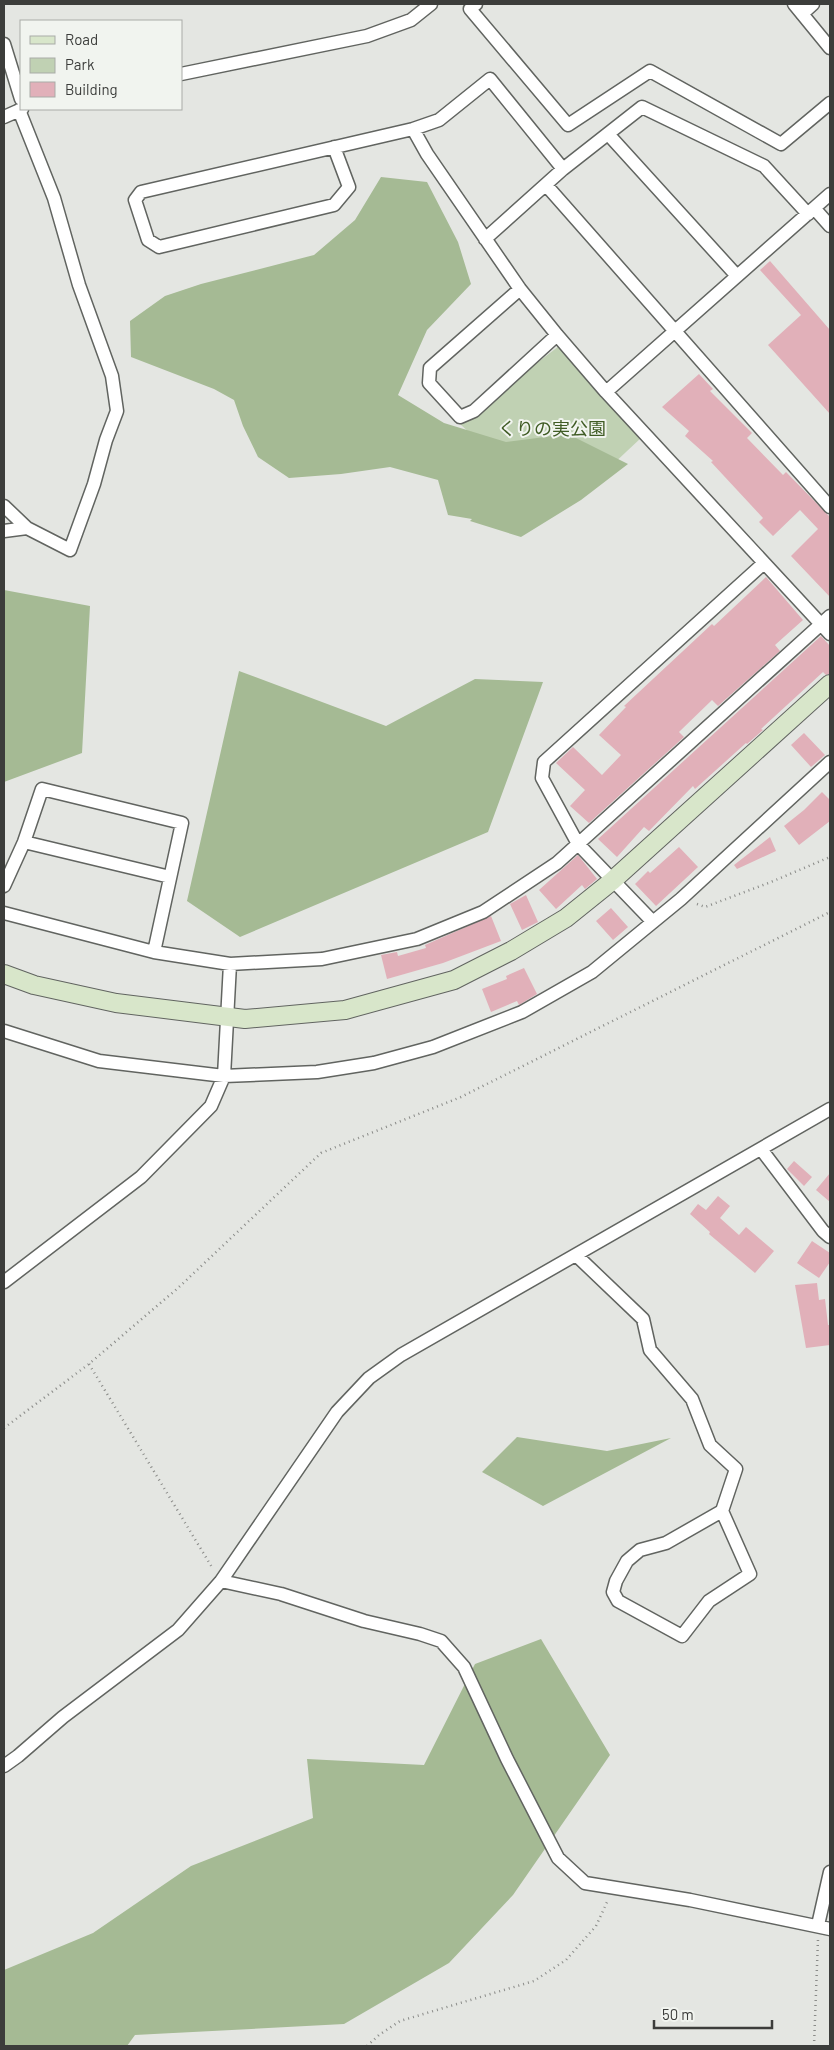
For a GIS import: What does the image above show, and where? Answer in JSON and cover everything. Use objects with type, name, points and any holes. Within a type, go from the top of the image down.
[{"type":"street","points":[[182,74],[367,36],[411,20],[431,4]]},
{"type":"street","points":[[476,4],[470,9],[568,125],[650,71],[781,144],[830,103]]},
{"type":"street","points":[[813,4],[798,9],[830,48]]},
{"type":"street","points":[[4,44],[20,102]]},
{"type":"street","points":[[334,147],[348,187],[334,205],[159,248],[148,240],[135,200],[141,192],[334,147],[413,129],[440,120],[490,79],[563,169]]},
{"type":"street","points":[[4,117],[20,107]]},
{"type":"street","points":[[485,239],[563,169],[642,107],[764,166],[811,211],[830,226]]},
{"type":"street","points":[[4,506],[27,528],[70,550],[94,484],[106,440],[117,411],[112,376],[79,285],[54,198],[22,110]]},
{"type":"street","points":[[413,129],[427,154],[520,289],[606,392],[764,563],[826,621],[830,634]]},
{"type":"street","points":[[608,134],[737,276]]},
{"type":"street","points":[[546,185],[830,507]]},
{"type":"street","points":[[606,392],[830,194]]},
{"type":"street","points":[[520,289],[430,368],[429,382],[460,417],[474,412],[558,335]]},
{"type":"street","points":[[4,531],[27,528]]},
{"type":"street","points":[[654,922],[578,844],[542,778],[544,762],[764,563]]},
{"type":"street","points":[[4,913],[154,952],[230,964],[322,959],[417,939],[483,912],[557,863],[826,621]]},
{"type":"street","points":[[4,974],[34,984],[100,1000],[245,1019],[345,1010],[454,980],[511,951],[566,918],[612,881],[830,684]]},
{"type":"street","points":[[4,1031],[98,1061],[224,1076],[317,1072],[374,1063],[433,1047],[522,1012],[592,972],[681,899],[830,762]]},
{"type":"street","points":[[4,886],[24,842],[42,789],[182,823],[154,952]]},
{"type":"street","points":[[24,842],[170,877]]},
{"type":"street","points":[[4,1282],[141,1177],[211,1106],[224,1076],[230,964]]},
{"type":"street","points":[[4,1766],[63,1717],[178,1630],[221,1581],[337,1412],[370,1378],[401,1355],[830,1109]]},
{"type":"street","points":[[761,1149],[823,1231],[830,1237]]},
{"type":"street","points":[[576,1255],[643,1319],[650,1350],[692,1398],[710,1445],[736,1468],[722,1511],[750,1574],[709,1601],[682,1636],[618,1601],[613,1592],[616,1581],[627,1561],[640,1550],[666,1543],[722,1511]]},
{"type":"street","points":[[221,1581],[281,1594],[364,1621],[441,1641],[464,1667],[507,1759],[558,1858],[584,1883],[690,1900],[824,1927],[830,1872]]},
{"type":"path","points":[[681,899],[705,907],[830,857]]},
{"type":"path","points":[[4,1428],[89,1364],[178,1288],[321,1153],[461,1097],[830,912]]},
{"type":"path","points":[[89,1364],[221,1581]]},
{"type":"path","points":[[367,2046],[378,2035],[400,2021],[534,1981],[566,1960],[596,1926],[612,1888]]},
{"type":"path","points":[[814,2046],[824,1927]]},
{"type":"green space","points":[[381,177],[427,182],[458,242],[471,284],[427,330],[398,395],[444,423],[506,442],[568,434],[628,464],[581,500],[521,537],[470,521],[472,519],[448,515],[438,480],[390,467],[341,474],[289,478],[258,457],[243,426],[234,400],[214,389],[131,357],[130,321],[165,296],[201,284],[314,255],[355,220]]},
{"type":"green space","name":"くりの実公園","points":[[559,346],[642,437],[593,483],[551,509],[459,423]]},
{"type":"green space","points":[[4,590],[90,606],[82,753],[4,782]]},
{"type":"green space","points":[[239,671],[386,726],[475,679],[543,682],[488,832],[240,937],[187,901]]},
{"type":"green space","points":[[517,1437],[607,1451],[671,1438],[543,1506],[482,1472]]},
{"type":"green space","points":[[541,1639],[610,1755],[513,1895],[449,1963],[344,2024],[135,2035],[127,2046],[4,2046],[4,1970],[93,1933],[191,1866],[313,1818],[307,1759],[424,1765],[475,1664]]},
{"type":"building","points":[[770,261],[830,330],[830,414],[768,345],[801,315],[760,270]]},
{"type":"building","points":[[699,374],[713,389],[710,391],[752,433],[747,438],[783,475],[786,472],[830,517],[830,597],[791,556],[818,529],[800,510],[773,536],[759,522],[763,518],[711,462],[713,461],[685,436],[689,431],[662,407]]},
{"type":"building","points":[[766,577],[803,620],[775,645],[780,651],[718,706],[712,700],[679,732],[684,737],[589,823],[570,806],[585,790],[556,763],[573,747],[602,775],[621,755],[599,735],[626,707],[624,706],[712,624],[714,626]]},
{"type":"building","points":[[821,636],[830,646],[830,674],[826,675],[823,672],[761,729],[763,730],[695,789],[693,786],[649,831],[644,827],[617,857],[598,839]]},
{"type":"building","points":[[804,733],[825,755],[811,767],[791,745]]},
{"type":"building","points":[[822,792],[830,800],[830,821],[799,845],[784,826]]},
{"type":"building","points":[[770,837],[776,851],[737,869],[734,865]]},
{"type":"building","points":[[679,847],[698,867],[656,906],[635,884],[648,871],[650,873]]},
{"type":"building","points":[[578,855],[597,879],[585,889],[582,885],[556,909],[539,890]]},
{"type":"building","points":[[526,895],[538,922],[522,930],[510,904]]},
{"type":"building","points":[[611,908],[628,927],[613,940],[596,921]]},
{"type":"building","points":[[491,916],[501,941],[443,963],[387,979],[381,955],[397,952],[398,956],[426,948],[425,945]]},
{"type":"building","points":[[524,968],[537,994],[519,1005],[517,1001],[491,1012],[482,989],[507,979],[506,976]]},
{"type":"building","points":[[794,1161],[812,1177],[804,1186],[787,1169]]},
{"type":"building","points":[[830,1173],[830,1202],[816,1190]]},
{"type":"building","points":[[718,1196],[730,1206],[720,1218],[739,1235],[746,1227],[774,1251],[755,1273],[709,1234],[710,1232],[690,1214],[698,1204],[706,1210]]},
{"type":"building","points":[[812,1241],[830,1253],[830,1262],[819,1278],[797,1263]]},
{"type":"building","points":[[817,1283],[819,1300],[825,1299],[828,1325],[830,1325],[830,1345],[806,1348],[795,1285]]}]
